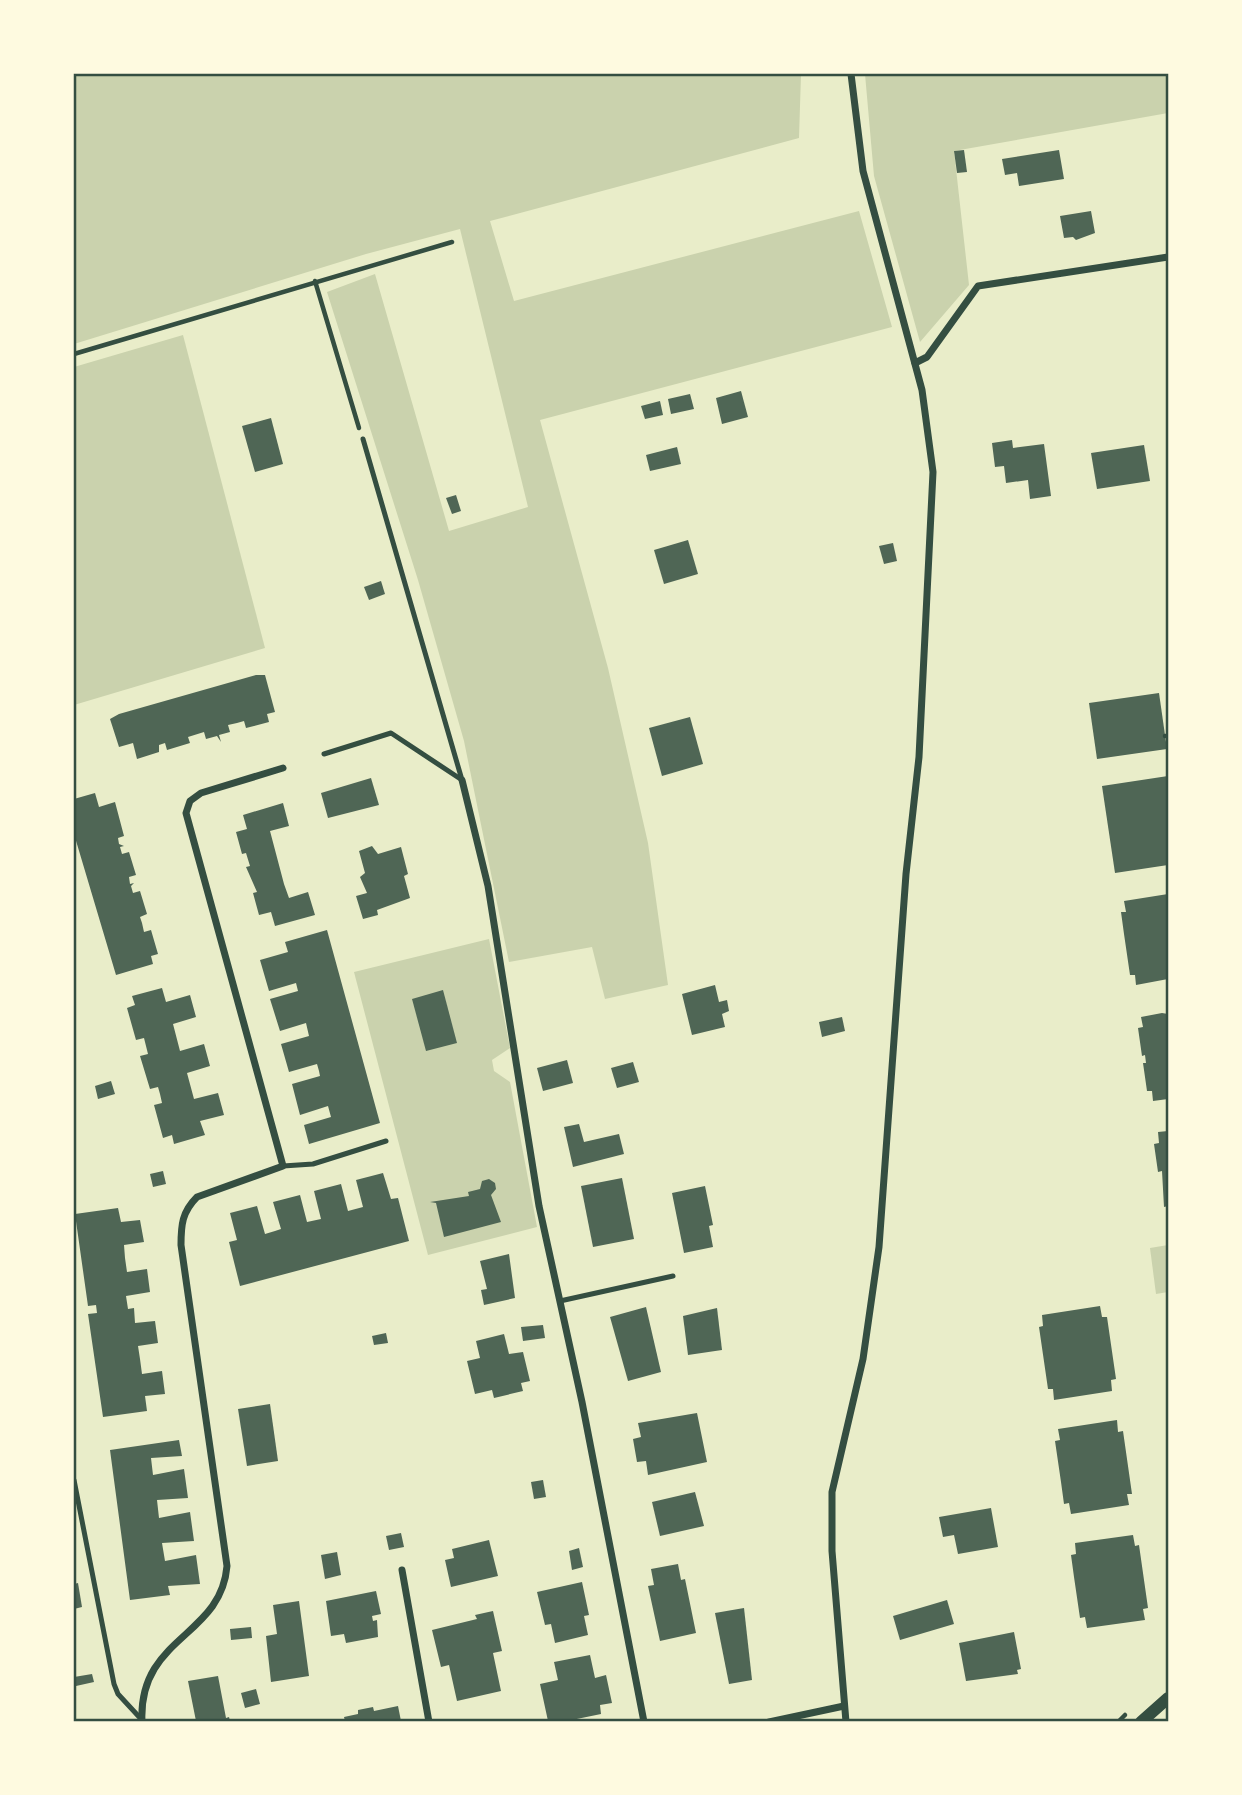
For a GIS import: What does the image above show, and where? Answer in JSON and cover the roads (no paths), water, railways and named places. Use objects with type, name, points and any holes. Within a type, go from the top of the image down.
[{"type":"street","points":[[846,1721],[832,1551],[832,1492],[863,1359],[879,1247],[906,874],[919,757],[932,462],[915,363],[870,204],[851,74]]},
{"type":"street","points":[[915,363],[927,356],[978,286],[1168,257]]},
{"type":"street","points":[[142,1721],[145,1682],[157,1663],[219,1601],[227,1566],[181,1245],[181,1223],[186,1208],[197,1198],[283,1166],[186,813],[191,801],[201,793],[283,768]]},
{"type":"street","points":[[462,779],[488,886],[539,1206],[561,1301],[644,1721]]},
{"type":"street","points":[[402,1570],[429,1721]]},
{"type":"street","points":[[1141,1721],[1168,1698]]},
{"type":"street","points":[[769,1721],[844,1706]]},
{"type":"lane","points":[[363,439],[462,779]]},
{"type":"lane","points":[[324,754],[391,733],[462,779]]},
{"type":"lane","points":[[283,1166],[313,1164],[386,1141]]},
{"type":"lane","points":[[561,1301],[673,1276]]},
{"type":"lane","points":[[74,1480],[114,1684],[118,1694],[142,1721]]}]
